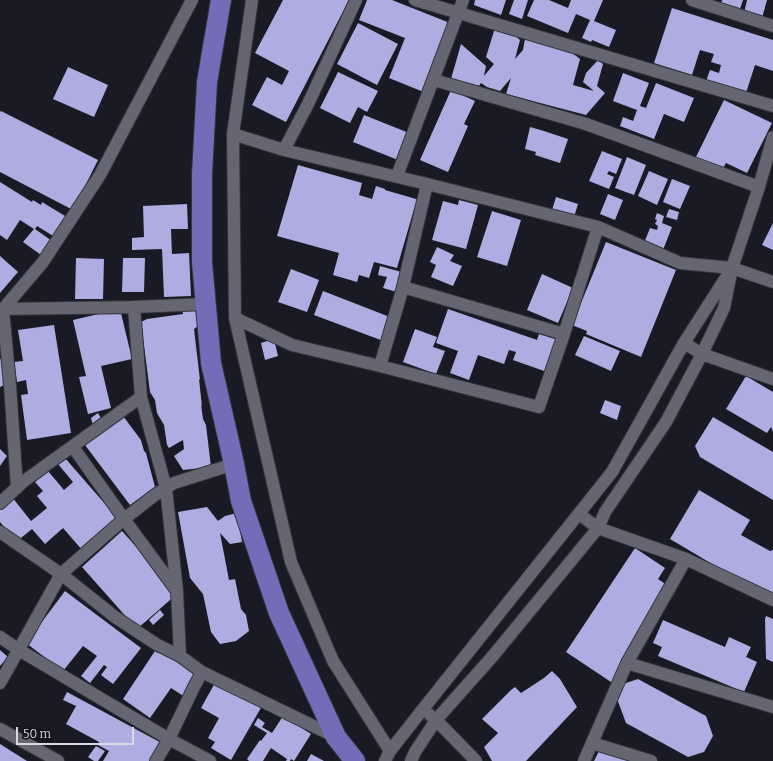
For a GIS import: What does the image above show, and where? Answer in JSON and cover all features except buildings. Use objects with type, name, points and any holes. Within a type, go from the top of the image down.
[{"type":"main road","points":[[221,0],[207,82],[202,174],[202,262],[212,363],[241,501],[279,613],[336,737],[356,761]]},
{"type":"street","points":[[17,488],[5,389],[1,310],[43,262],[100,175],[192,0]]},
{"type":"street","points":[[252,0],[233,134],[235,318],[291,562],[333,661],[388,756],[423,709],[612,472],[684,343],[732,268]]},
{"type":"street","points":[[284,150],[309,102],[356,0]]},
{"type":"street","points":[[415,0],[773,106]]},
{"type":"street","points":[[397,176],[463,0]]},
{"type":"street","points":[[692,0],[773,26]]},
{"type":"street","points":[[434,80],[586,124],[759,187]]},
{"type":"street","points":[[233,134],[284,150],[397,176],[598,228],[680,263],[732,268],[773,282]]},
{"type":"street","points":[[411,761],[415,752],[436,720],[492,657],[598,528],[605,512],[666,422],[702,354],[724,308],[732,268],[759,187],[773,137]]},
{"type":"street","points":[[380,366],[403,287],[427,184]]},
{"type":"street","points":[[235,318],[292,345],[380,366],[538,408],[564,334],[598,228]]},
{"type":"street","points":[[403,287],[564,334]]},
{"type":"street","points":[[1,310],[206,304]]},
{"type":"street","points":[[134,307],[141,397],[166,488],[177,591],[180,656]]},
{"type":"street","points":[[684,343],[702,354],[773,379]]},
{"type":"street","points":[[0,503],[24,481],[141,397]]},
{"type":"street","points":[[73,446],[177,591]]},
{"type":"street","points":[[0,683],[61,574],[124,519],[166,488],[174,483],[234,464]]},
{"type":"street","points":[[579,514],[598,528],[686,560],[773,600]]},
{"type":"street","points":[[0,532],[61,574],[115,617],[156,644],[180,656],[202,672],[336,737]]},
{"type":"street","points":[[584,761],[627,663],[686,560]]},
{"type":"street","points":[[0,637],[19,650],[169,739],[210,761]]},
{"type":"street","points":[[627,663],[773,707]]},
{"type":"street","points":[[156,761],[169,739],[202,672]]},
{"type":"street","points":[[423,709],[436,720],[476,761]]},
{"type":"street","points":[[0,729],[58,761]]},
{"type":"street","points":[[592,743],[651,761]]}]
